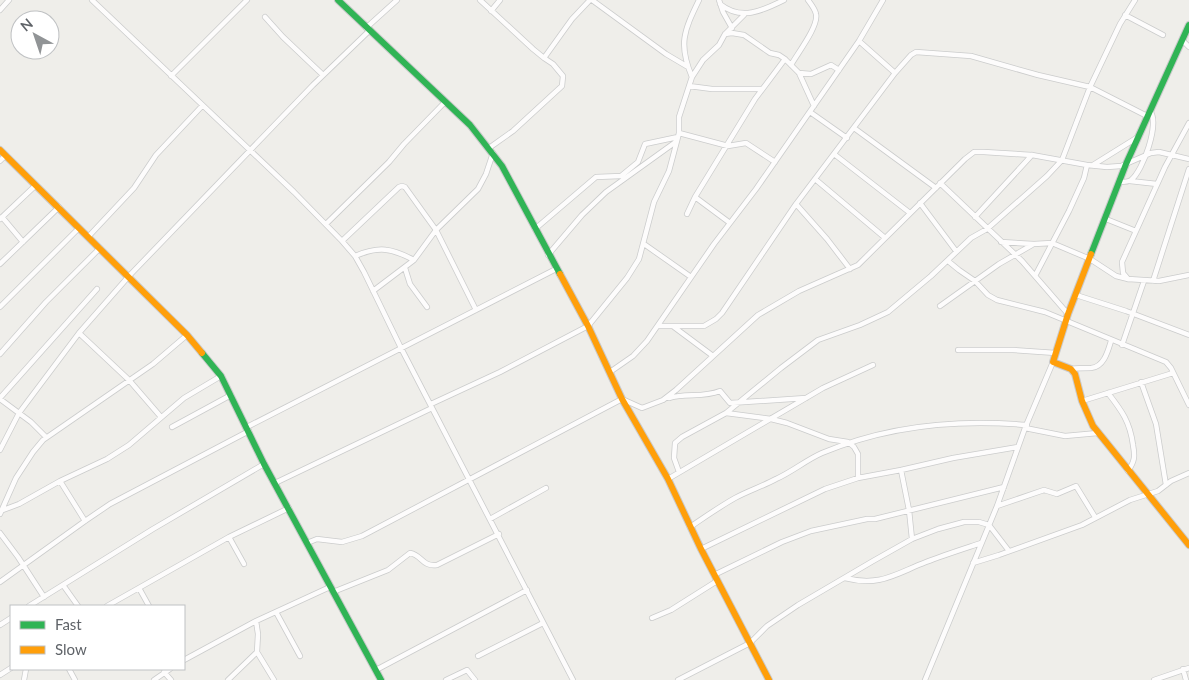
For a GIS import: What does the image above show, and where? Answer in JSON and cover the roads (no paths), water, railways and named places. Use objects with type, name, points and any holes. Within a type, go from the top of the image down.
[{"type":"street","points":[[0,10],[9,0]]},
{"type":"street","points":[[92,0],[326,224],[355,256],[573,680]]},
{"type":"street","points":[[171,76],[247,0]]},
{"type":"street","points":[[338,0],[470,125],[492,150],[511,180],[548,255],[588,326],[622,400],[668,479],[701,549],[769,680]]},
{"type":"street","points":[[0,450],[19,413],[80,333],[128,276],[397,0]]},
{"type":"street","points":[[373,290],[414,260],[436,230],[478,189],[486,174],[492,150],[562,86],[563,76],[553,64],[480,0]]},
{"type":"street","points":[[491,11],[500,0]]},
{"type":"street","points":[[544,58],[572,19],[591,0],[662,51],[688,67]]},
{"type":"street","points":[[692,77],[683,50],[684,37],[699,0]]},
{"type":"street","points":[[720,2],[730,11],[744,15],[761,11],[784,0]]},
{"type":"street","points":[[791,65],[817,18],[816,12],[808,0]]},
{"type":"street","points":[[879,0],[880,6]]},
{"type":"street","points":[[610,372],[633,356],[647,341],[691,276],[810,112],[859,41],[884,0]]},
{"type":"street","points":[[679,472],[674,458],[675,443],[682,437],[726,413],[814,342],[831,334],[873,320],[888,312],[948,261],[956,251],[976,234],[987,229],[1024,197],[1062,160],[1090,87],[1125,15],[1135,0]]},
{"type":"street","points":[[720,2],[732,28]]},
{"type":"street","points":[[275,483],[500,372],[588,326],[627,278],[639,259],[654,202],[669,171],[678,137],[679,117],[692,77],[703,60],[719,45],[725,34],[744,15]]},
{"type":"street","points":[[1125,15],[1163,35]]},
{"type":"street","points":[[265,16],[283,37],[323,75]]},
{"type":"street","points":[[924,680],[997,506],[1018,447],[1053,362],[1067,318],[1126,164],[1189,25]]},
{"type":"street","points":[[725,34],[738,33],[744,35],[770,53],[785,59],[799,73],[814,106]]},
{"type":"street","points":[[1182,40],[1189,47]]},
{"type":"street","points":[[859,41],[895,73]]},
{"type":"street","points":[[658,326],[704,326],[716,320],[738,291],[796,204],[895,73],[916,52],[957,54],[1090,87],[1153,114],[1154,124],[1149,146],[1130,181]]},
{"type":"street","points":[[687,214],[695,197],[762,89],[785,59]]},
{"type":"street","points":[[799,73],[811,74],[831,65],[839,70]]},
{"type":"street","points":[[689,86],[712,89],[762,89]]},
{"type":"street","points":[[326,224],[389,162],[445,102]]},
{"type":"street","points":[[88,237],[134,188],[156,155],[202,106]]},
{"type":"street","points":[[810,112],[847,138]]},
{"type":"street","points":[[1128,280],[1123,273],[1122,262],[1157,184],[1189,123]]},
{"type":"street","points":[[854,128],[936,188]]},
{"type":"street","points":[[535,229],[596,178],[621,176],[638,162],[645,144],[678,137],[728,146],[746,143],[775,162]]},
{"type":"street","points":[[548,255],[582,215],[606,192],[678,137]]},
{"type":"street","points":[[1034,276],[1090,165],[1138,137]]},
{"type":"street","points":[[0,150],[188,335],[221,376],[264,464],[381,680]]},
{"type":"street","points":[[662,400],[688,380],[758,315],[799,292],[850,269],[864,260],[910,212],[974,152],[1032,154],[1090,165],[1107,166],[1126,164],[1145,155],[1159,152],[1189,159]]},
{"type":"street","points":[[834,154],[910,212]]},
{"type":"street","points":[[975,217],[1032,154]]},
{"type":"street","points":[[0,162],[6,155]]},
{"type":"street","points":[[1152,281],[1189,169]]},
{"type":"street","points":[[815,179],[884,238]]},
{"type":"street","points":[[1120,182],[1130,181],[1157,184]]},
{"type":"street","points":[[940,183],[1015,255],[1067,318]]},
{"type":"street","points":[[23,242],[1,218],[36,185]]},
{"type":"street","points":[[342,241],[402,186],[407,189],[436,230],[476,310]]},
{"type":"street","points":[[695,197],[730,223]]},
{"type":"street","points":[[920,203],[956,251]]},
{"type":"street","points":[[796,204],[828,239],[850,269]]},
{"type":"street","points":[[0,264],[59,207]]},
{"type":"street","points":[[1106,219],[1136,231]]},
{"type":"street","points":[[0,307],[79,228]]},
{"type":"street","points":[[1002,242],[1034,244],[1052,242],[1090,259],[1104,270],[1128,280],[1152,281],[1188,275],[1189,268]]},
{"type":"street","points":[[644,244],[691,276]]},
{"type":"street","points":[[940,306],[994,267],[1034,244]]},
{"type":"street","points":[[0,354],[46,302],[100,248]]},
{"type":"street","points":[[355,256],[376,249],[389,250],[414,260]]},
{"type":"street","points":[[948,261],[975,281],[982,290],[996,300],[1067,318],[1112,341],[1166,362],[1189,405]]},
{"type":"street","points":[[404,268],[410,284],[427,308]]},
{"type":"street","points":[[0,582],[110,504],[401,348],[556,269]]},
{"type":"street","points":[[1122,345],[1144,281]]},
{"type":"street","points":[[46,437],[0,398],[97,289]]},
{"type":"street","points":[[1076,295],[1133,314],[1189,336]]},
{"type":"street","points":[[674,327],[713,356]]},
{"type":"street","points":[[80,333],[129,380],[161,417]]},
{"type":"street","points":[[1,512],[16,478],[33,452],[46,437],[153,364],[188,335]]},
{"type":"street","points":[[1071,370],[1082,367],[1090,368],[1099,364],[1107,354],[1112,341]]},
{"type":"street","points":[[958,350],[1056,352]]},
{"type":"street","points":[[1053,362],[1071,370],[1075,374],[1082,401],[1093,426],[1189,545]]},
{"type":"street","points":[[668,479],[807,397],[873,365]]},
{"type":"street","points":[[1082,401],[1173,372]]},
{"type":"street","points":[[1,512],[107,459],[121,450],[184,398],[221,376]]},
{"type":"street","points":[[1141,382],[1156,424],[1166,485]]},
{"type":"street","points":[[307,543],[317,539],[342,542],[362,536],[622,400],[642,408],[662,400],[686,395],[706,396],[720,391],[728,402],[737,404],[807,397]]},
{"type":"street","points":[[1108,393],[1129,424],[1134,461],[1128,470]]},
{"type":"street","points":[[172,428],[231,395]]},
{"type":"street","points":[[726,413],[771,419],[829,439],[848,442],[858,454],[858,478]]},
{"type":"street","points":[[690,527],[736,498],[778,479],[820,454],[848,442],[899,430],[936,425],[1011,424],[1065,436],[1098,433]]},
{"type":"street","points":[[1088,434],[1093,426]]},
{"type":"street","points":[[701,549],[825,489],[858,478],[953,458],[1018,447]]},
{"type":"street","points":[[31,605],[264,464]]},
{"type":"street","points":[[901,470],[909,510],[912,539]]},
{"type":"street","points":[[973,563],[1069,530],[1130,500],[1158,491],[1189,473]]},
{"type":"street","points":[[60,481],[85,520]]},
{"type":"street","points":[[997,506],[1044,490],[1057,494],[1076,486],[1095,518]]},
{"type":"street","points":[[652,618],[671,610],[716,578],[782,542],[811,531],[866,519],[875,519],[1004,487]]},
{"type":"street","points":[[490,519],[546,488]]},
{"type":"street","points":[[109,605],[229,537],[289,508]]},
{"type":"street","points":[[678,680],[750,643],[767,626],[798,605],[912,539],[938,529],[971,521],[989,525],[1009,551]]},
{"type":"street","points":[[0,532],[44,597]]},
{"type":"street","points":[[185,659],[276,612],[382,573],[410,553],[427,565],[437,565],[499,534]]},
{"type":"street","points":[[229,537],[244,564]]},
{"type":"street","points":[[845,578],[863,581],[881,580],[981,543]]},
{"type":"street","points":[[63,585],[77,605]]},
{"type":"street","points":[[139,588],[148,605]]},
{"type":"street","points":[[376,670],[527,590]]},
{"type":"street","points":[[276,612],[300,656]]},
{"type":"street","points":[[256,621],[257,652],[274,680]]},
{"type":"street","points":[[478,656],[543,622]]},
{"type":"street","points":[[228,680],[257,652]]},
{"type":"street","points":[[1154,680],[1189,668]]},
{"type":"street","points":[[154,680],[168,670]]},
{"type":"street","points":[[446,680],[467,670],[475,680]]},
{"type":"street","points":[[1183,670],[1186,680]]},
{"type":"street","points":[[164,672],[171,680]]}]
